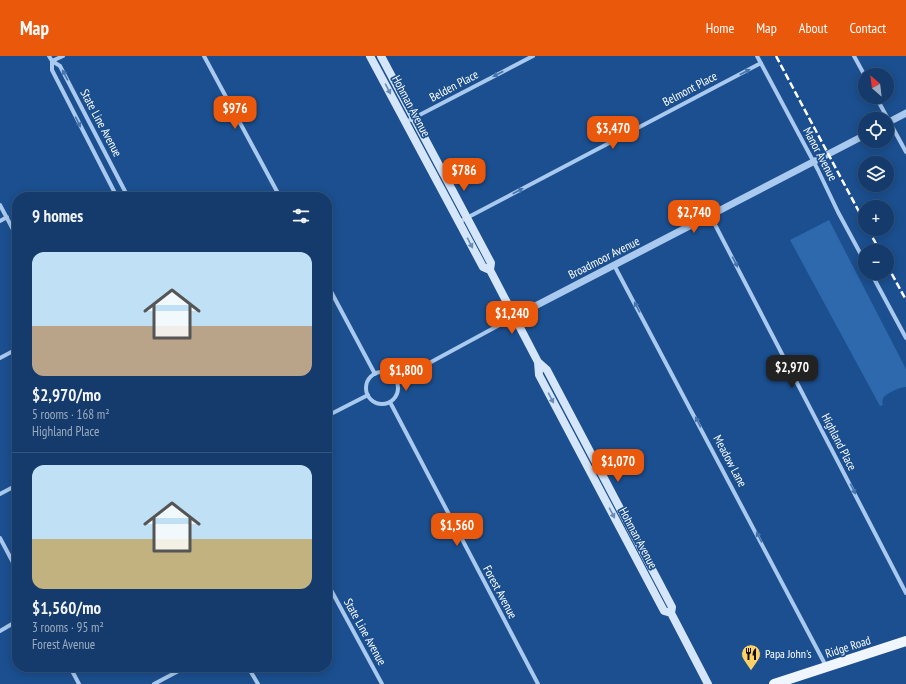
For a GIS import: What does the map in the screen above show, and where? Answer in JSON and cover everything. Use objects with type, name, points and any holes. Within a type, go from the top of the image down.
[{"type":"main road","name":"Hohman Avenue","points":[[370,56],[483,267],[490,270]]},
{"type":"main road","name":"Hohman Avenue","points":[[381,56],[491,264],[490,270],[538,362],[539,375],[660,604],[664,611],[671,614],[708,684]]},
{"type":"main road","name":"Ridge Road","points":[[774,684],[906,641]]},
{"type":"street","name":"State Line Avenue","points":[[49,56],[52,61],[60,66],[125,192]]},
{"type":"street","points":[[52,61],[63,56]]},
{"type":"street","points":[[204,56],[277,192]]},
{"type":"street","name":"Belden Place","points":[[406,122],[532,56]]},
{"type":"street","name":"Manor Avenue","points":[[757,56],[814,162],[858,249]]},
{"type":"street","points":[[854,56],[861,68]]},
{"type":"street","name":"State Line Avenue","points":[[52,61],[52,70],[114,192]]},
{"type":"street","name":"Belmont Place","points":[[459,222],[761,63]]},
{"type":"street","points":[[894,119],[906,113]]},
{"type":"street","points":[[894,132],[906,152]]},
{"type":"street","name":"Broadmoor Avenue","points":[[396,380],[858,138]]},
{"type":"street","points":[[0,205],[12,227]]},
{"type":"street","name":"Highland Place","points":[[710,215],[906,593]]},
{"type":"street","points":[[0,221],[7,217]]},
{"type":"street","name":"Meadow Lane","points":[[614,265],[827,667]]},
{"type":"street","points":[[875,280],[906,338]]},
{"type":"street","points":[[332,293],[375,374]]},
{"type":"street","points":[[0,358],[12,352]]},
{"type":"street","points":[[380,372],[385,372],[390,374],[396,380],[398,384],[398,393],[390,402],[380,404],[371,399],[368,395],[366,385],[371,376],[380,372]]},
{"type":"street","points":[[332,413],[368,395]]},
{"type":"street","name":"Forest Avenue","points":[[390,402],[538,684]]},
{"type":"street","points":[[0,494],[12,488]]},
{"type":"street","points":[[0,538],[12,561]]},
{"type":"street","name":"State Line Avenue","points":[[332,597],[382,684]]},
{"type":"street","points":[[0,631],[12,625]]},
{"type":"street","points":[[73,672],[79,684]]},
{"type":"street","points":[[154,684],[177,672]]},
{"type":"street","points":[[251,672],[258,684]]},
{"type":"shaded area","points":[[829,220],[858,276],[858,280],[860,280],[906,369],[906,387],[887,394],[882,401],[883,405],[880,406],[790,240]]},
{"type":"railway","points":[[776,56],[858,210]]},
{"type":"railway","points":[[872,236],[876,244]]},
{"type":"railway","points":[[894,278],[906,300]]},
{"type":"place","name":"Papa John's","points":[[751,671]]}]
